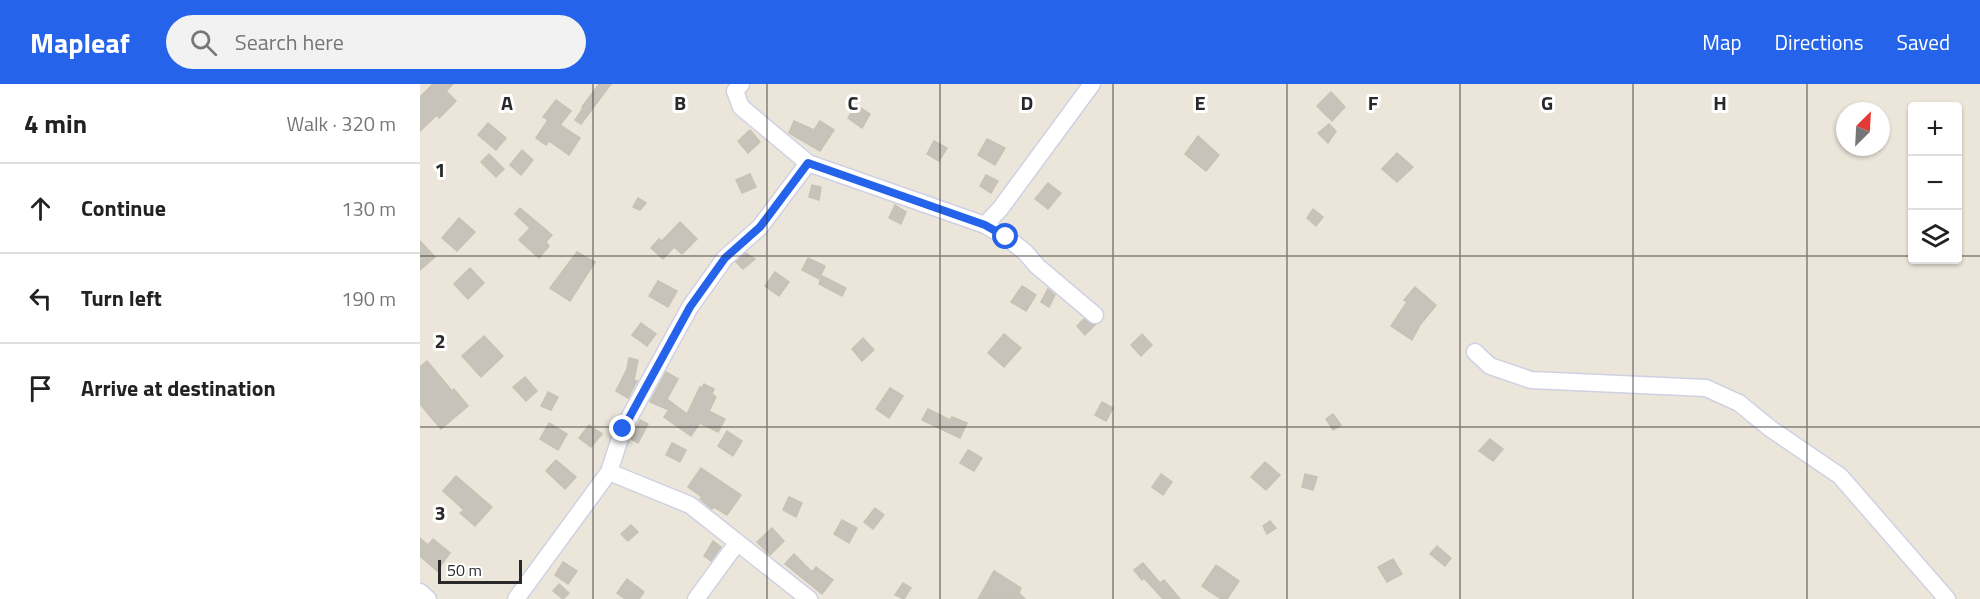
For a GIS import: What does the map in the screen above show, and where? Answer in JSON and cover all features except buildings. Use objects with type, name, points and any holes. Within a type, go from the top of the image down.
[{"type":"street","points":[[741,84],[735,91],[741,107],[808,163],[985,225],[1006,237],[1025,252],[1037,266],[1095,315]]},
{"type":"street","points":[[985,225],[1000,209],[1092,84]]},
{"type":"street","points":[[516,599],[609,472],[623,429],[690,307],[725,258],[760,227],[808,163]]},
{"type":"street","points":[[1475,352],[1490,366],[1530,380],[1706,388],[1739,403],[1771,429],[1840,476],[1947,599]]},
{"type":"street","points":[[609,472],[690,505],[809,599]]},
{"type":"street","points":[[696,599],[737,543]]},
{"type":"street","points":[[420,592],[428,599]]},
{"type":"route","points":[[623,429],[690,307],[725,258],[760,227],[808,163],[985,225],[1006,237]]}]
